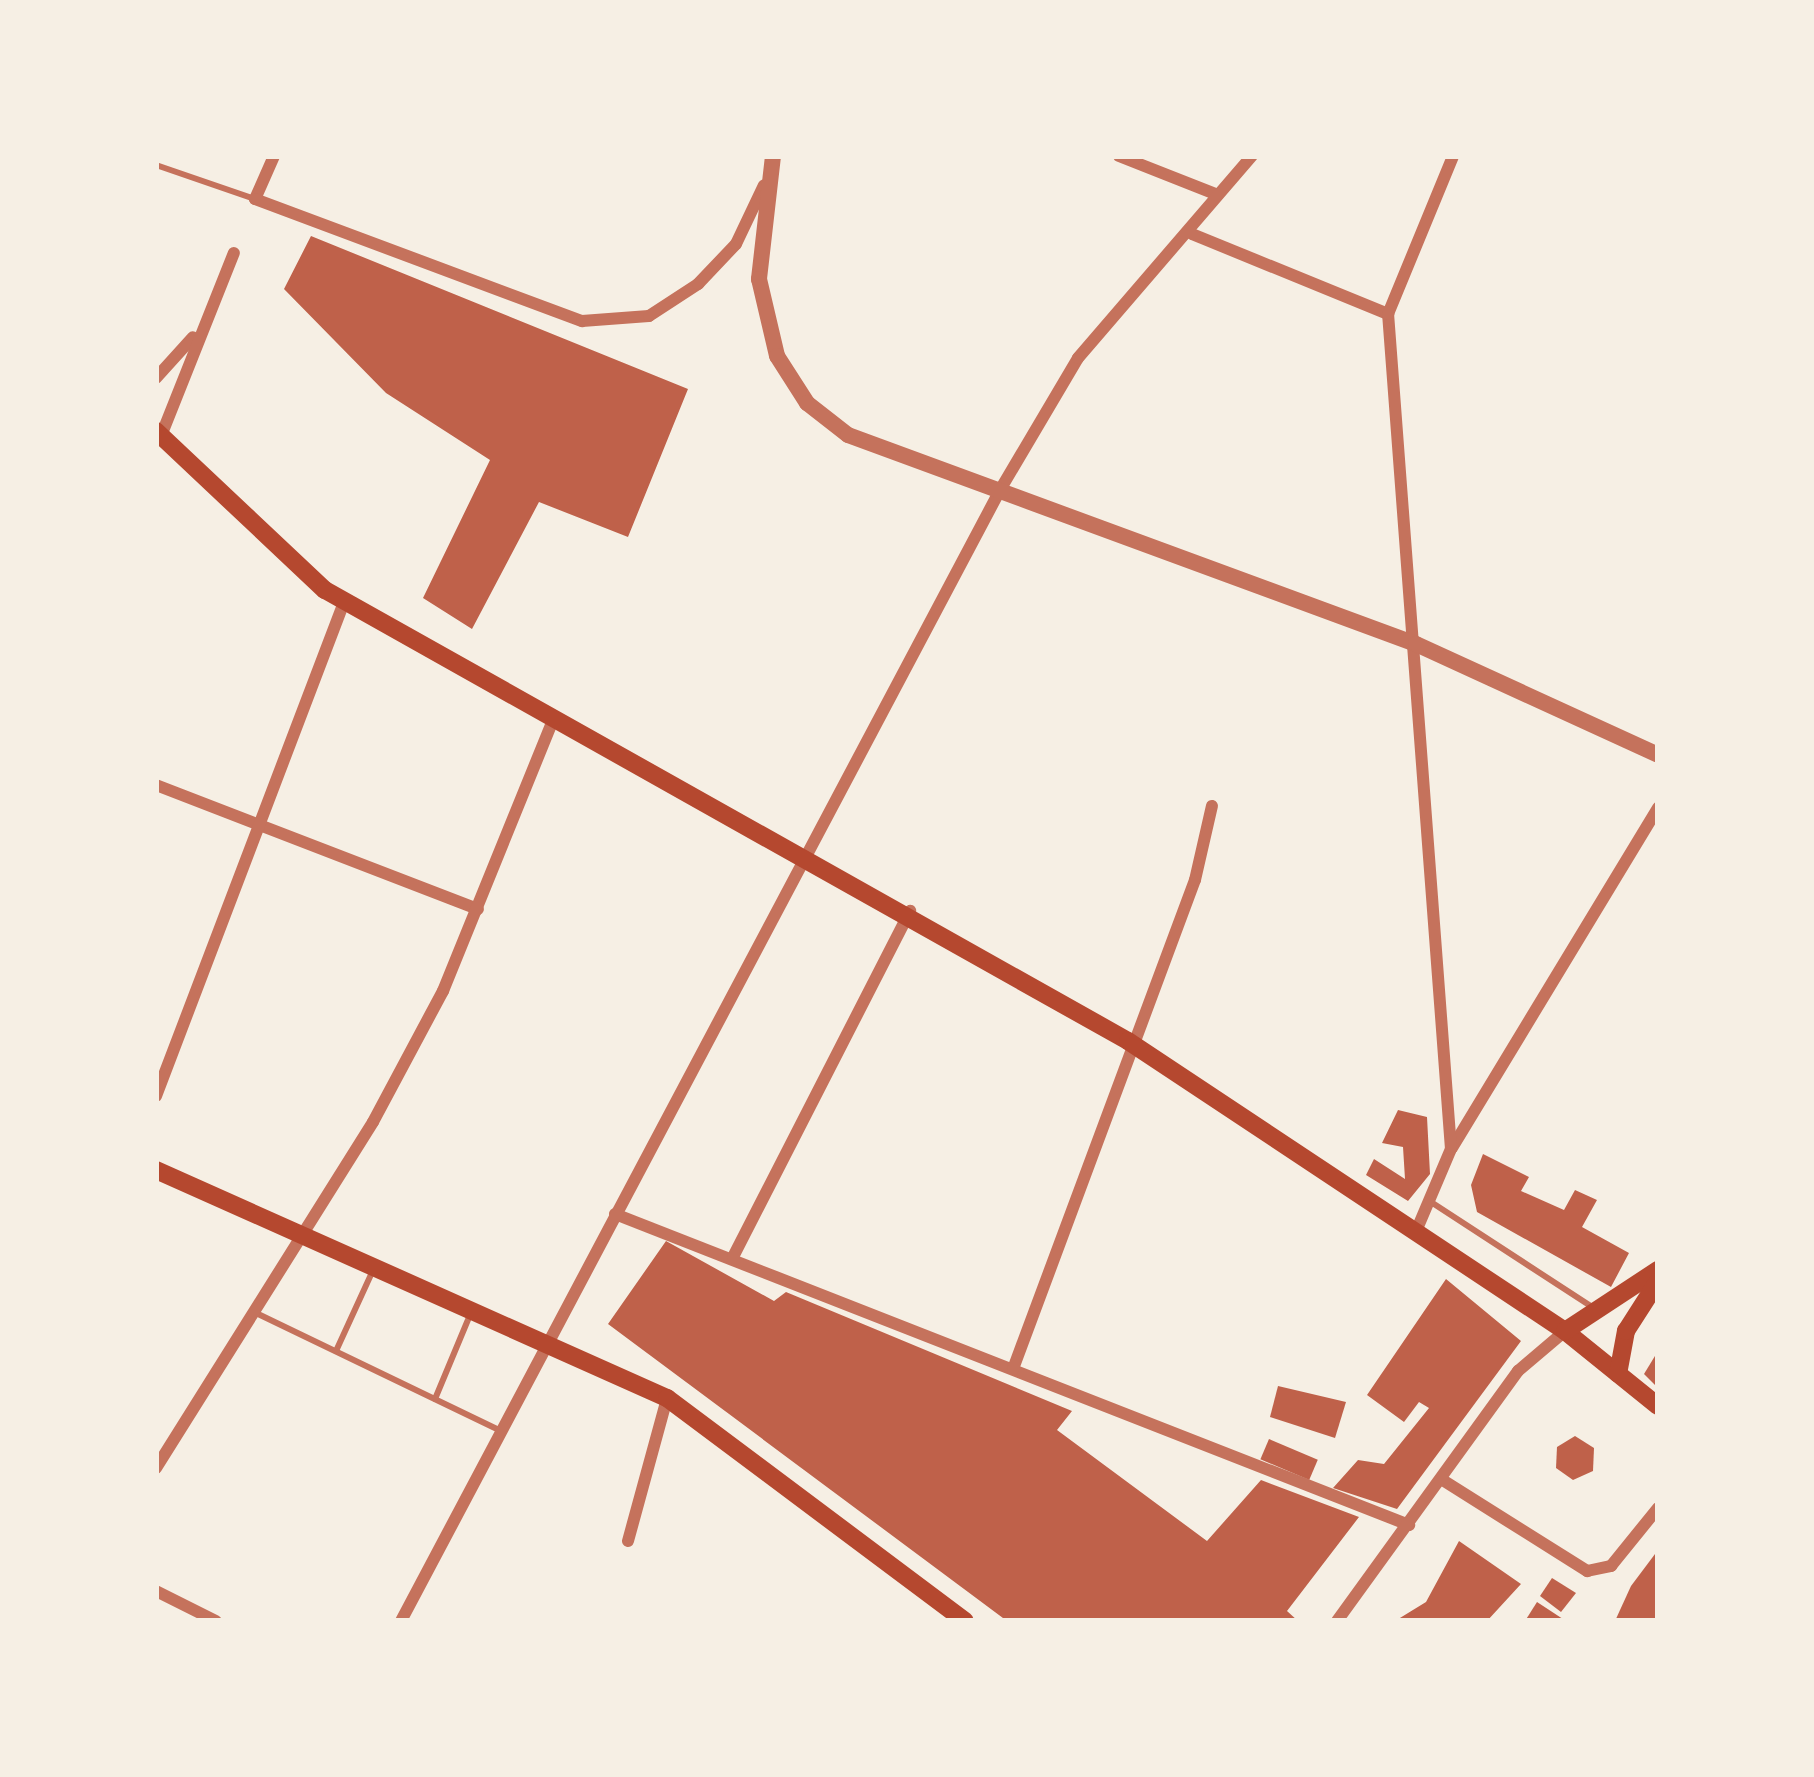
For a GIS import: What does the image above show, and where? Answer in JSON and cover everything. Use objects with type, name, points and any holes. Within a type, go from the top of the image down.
[{"type":"main road","points":[[158,439],[344,602],[911,910],[1128,1041],[1417,1229],[1565,1331],[1658,1406]]},
{"type":"main road","points":[[156,1170],[550,1339],[667,1398],[965,1621]]},
{"type":"main road","points":[[1565,1331],[1658,1270]]},
{"type":"main road","points":[[1618,1374],[1627,1331],[1658,1281]]},
{"type":"street","points":[[274,156],[255,199],[582,321],[628,321],[707,274],[764,185]]},
{"type":"street","points":[[773,156],[764,185],[759,279],[777,356],[807,403],[848,435],[1416,644],[1658,755]]},
{"type":"street","points":[[1119,156],[1218,195]]},
{"type":"street","points":[[401,1621],[803,852],[1000,490],[1078,358],[1192,234],[1252,156]]},
{"type":"street","points":[[1451,1149],[1388,314],[1454,156]]},
{"type":"street","points":[[1192,234],[1388,314]]},
{"type":"street","points":[[158,439],[234,253]]},
{"type":"street","points":[[156,378],[202,327]]},
{"type":"street","points":[[156,1096],[344,602]]},
{"type":"street","points":[[156,1468],[373,1123],[478,908],[554,717]]},
{"type":"street","points":[[156,785],[478,908]]},
{"type":"street","points":[[1013,1369],[1128,1041],[1195,880],[1212,806]]},
{"type":"street","points":[[1417,1229],[1451,1149],[1658,808]]},
{"type":"street","points":[[733,1257],[911,910]]},
{"type":"street","points":[[615,1214],[1409,1525]]},
{"type":"street","points":[[1337,1621],[1517,1371],[1565,1331]]},
{"type":"street","points":[[628,1541],[667,1398]]},
{"type":"street","points":[[1441,1479],[1587,1571],[1611,1566],[1658,1508]]},
{"type":"street","points":[[156,1591],[216,1621]]},
{"type":"lane","points":[[156,165],[255,199]]},
{"type":"lane","points":[[1431,1202],[1600,1312]]},
{"type":"lane","points":[[336,1352],[375,1265]]},
{"type":"lane","points":[[435,1399],[474,1306]]},
{"type":"lane","points":[[253,1311],[501,1431]]},
{"type":"building","points":[[311,236],[688,389],[628,537],[539,502],[472,629],[423,598],[490,460],[386,393],[284,289]]},
{"type":"building","points":[[1398,1110],[1427,1117],[1430,1174],[1408,1201],[1366,1175],[1374,1159],[1405,1179],[1403,1147],[1382,1143]]},
{"type":"building","points":[[1483,1154],[1529,1177],[1521,1191],[1564,1210],[1575,1190],[1597,1200],[1582,1227],[1629,1253],[1611,1287],[1477,1212],[1471,1185]]},
{"type":"building","points":[[666,1241],[774,1301],[786,1292],[1072,1411],[1057,1430],[1207,1541],[1261,1480],[1359,1517],[1287,1611],[1298,1621],[1007,1621],[608,1324]]},
{"type":"building","points":[[1446,1279],[1521,1341],[1397,1509],[1333,1488],[1358,1460],[1384,1464],[1429,1408],[1419,1402],[1404,1422],[1367,1395]]},
{"type":"building","points":[[1658,1351],[1658,1388],[1644,1374]]},
{"type":"building","points":[[1278,1386],[1346,1402],[1335,1438],[1270,1417]]},
{"type":"building","points":[[1575,1436],[1594,1448],[1593,1471],[1573,1480],[1556,1468],[1557,1447]]},
{"type":"building","points":[[1269,1439],[1318,1460],[1309,1480],[1260,1459]]},
{"type":"building","points":[[1459,1541],[1521,1584],[1487,1621],[1395,1621],[1426,1602]]},
{"type":"building","points":[[1658,1550],[1658,1621],[1615,1621],[1631,1586]]},
{"type":"building","points":[[1552,1578],[1576,1593],[1561,1612],[1540,1596]]},
{"type":"building","points":[[1537,1602],[1566,1621],[1525,1621]]}]
